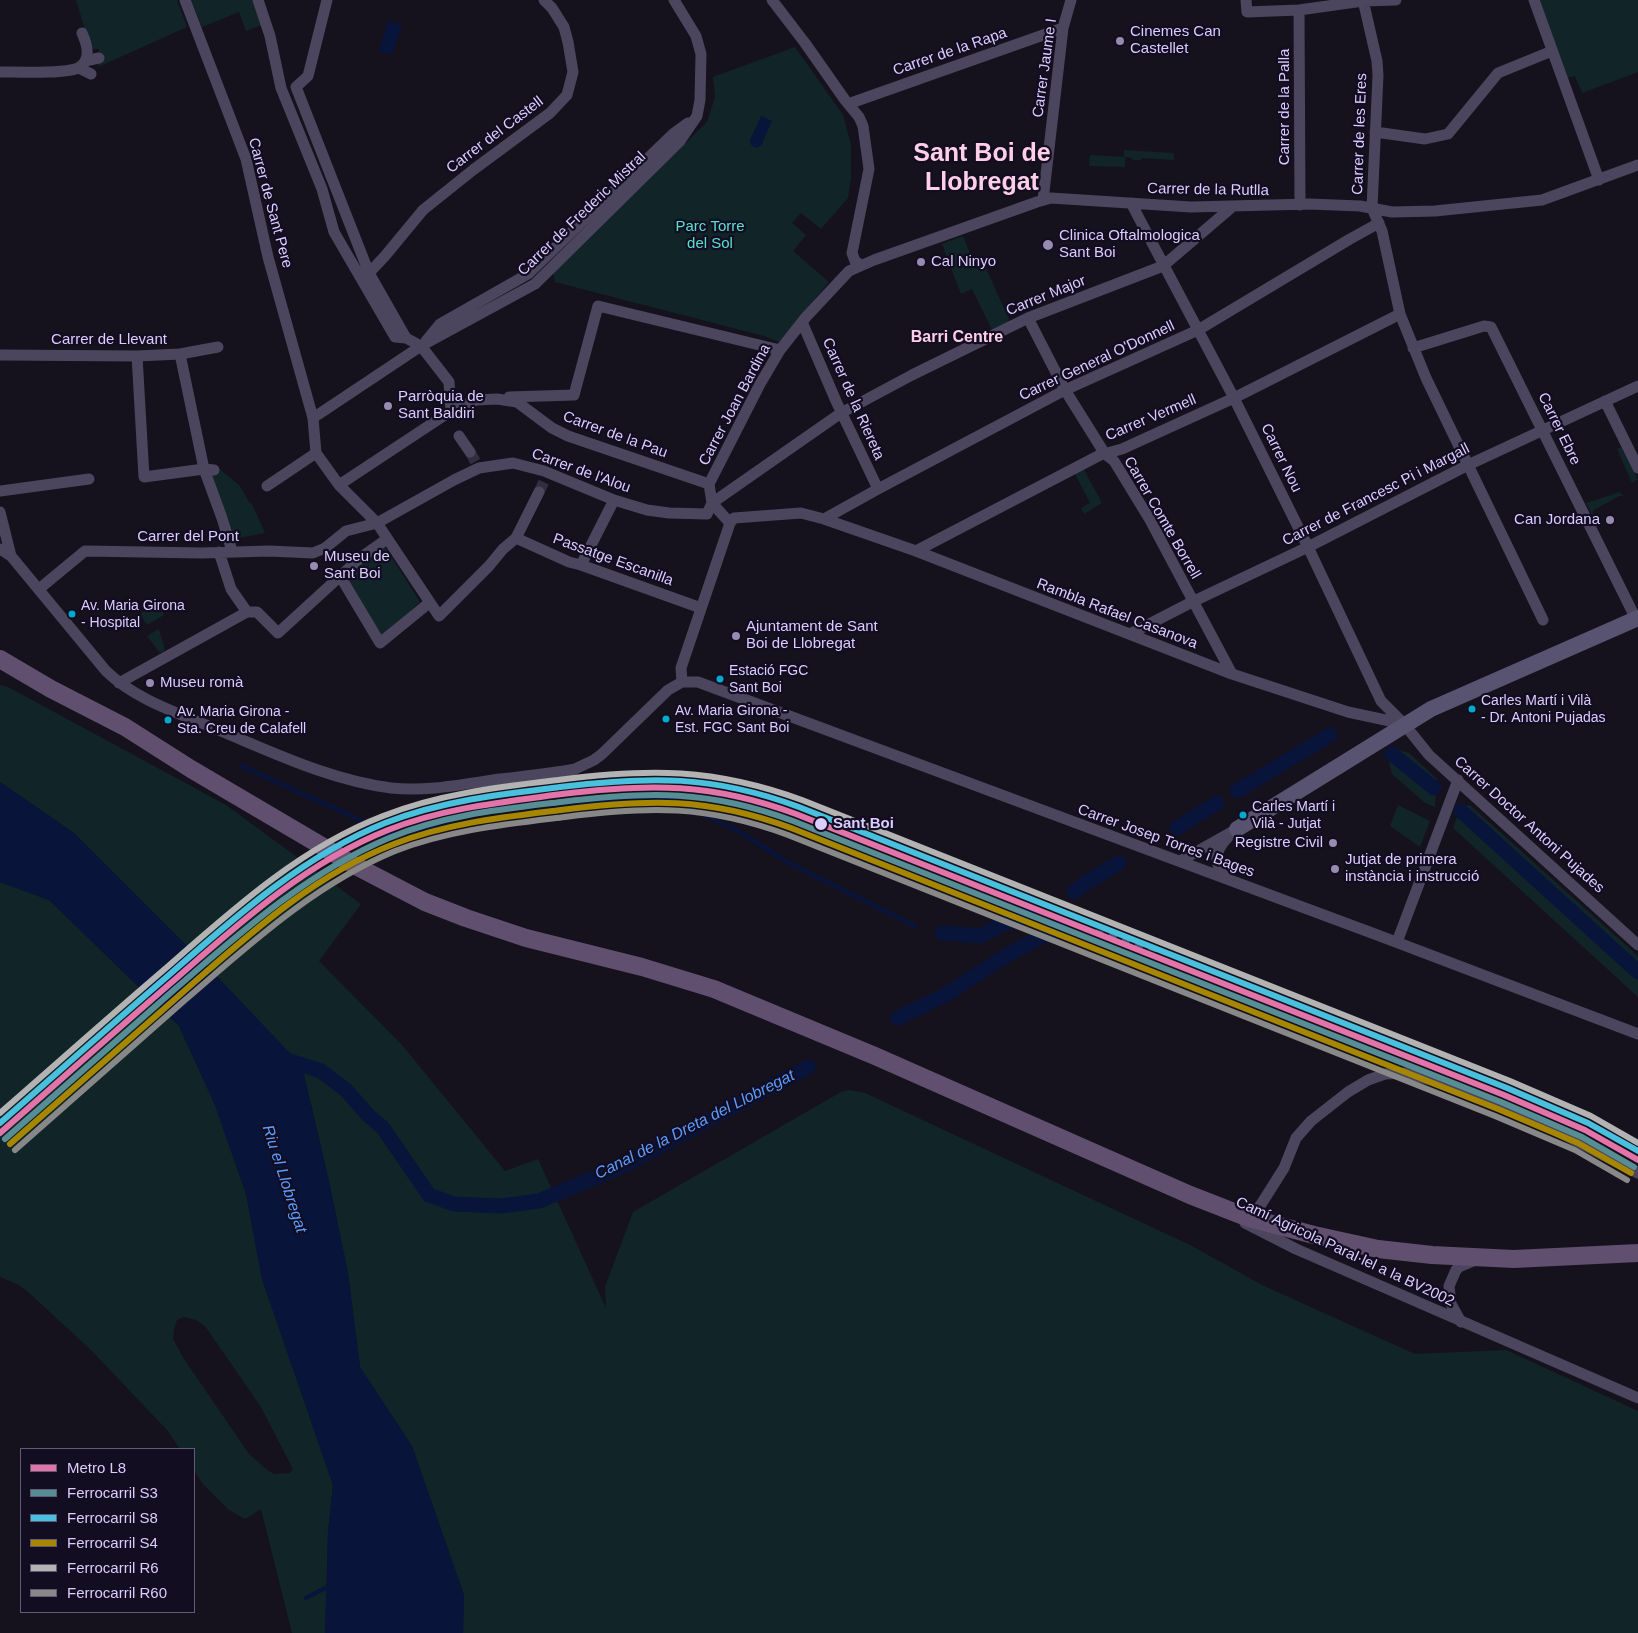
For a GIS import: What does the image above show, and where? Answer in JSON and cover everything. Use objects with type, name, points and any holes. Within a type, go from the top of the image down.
[{"type":"main road","points":[[0,659],[51,689],[125,727],[199,774],[354,865],[426,902],[466,918],[526,938],[642,967],[714,989],[875,1056],[1190,1195],[1249,1218],[1378,1249],[1479,1258],[1514,1259],[1638,1253]]},
{"type":"street","name":"Carrer de Sant Pere","points":[[185,0],[246,159],[268,257],[313,418],[316,454]]},
{"type":"street","points":[[258,0],[270,36],[281,88],[322,190],[334,232],[395,337],[406,338],[421,346],[449,382],[451,415]]},
{"type":"street","points":[[327,0],[308,76],[296,88],[369,273],[406,338]]},
{"type":"street","name":"Carrer del Castell","points":[[369,273],[423,210],[550,113],[567,95],[573,72],[568,42],[564,27],[552,8],[544,0]]},
{"type":"street","name":"Carrer de Frederic Mistral","points":[[313,418],[421,346],[535,284],[680,141],[697,116],[700,100],[701,54],[696,36],[674,0]]},
{"type":"street","points":[[772,0],[859,117],[864,130],[869,169],[852,253],[855,261],[861,265]]},
{"type":"street","name":"Carrer Jaume I","points":[[1043,200],[1063,28],[1071,0]]},
{"type":"street","points":[[1246,6],[1299,10],[1363,1],[1396,0]]},
{"type":"street","points":[[1534,0],[1599,180]]},
{"type":"street","name":"Carrer de les Eres","points":[[1363,1],[1378,75],[1372,208]]},
{"type":"street","name":"Carrer de la Palla","points":[[1299,10],[1300,205]]},
{"type":"street","name":"Carrer de la Rapa","points":[[848,104],[1063,28]]},
{"type":"street","points":[[82,33],[86,43],[87,55],[82,64]]},
{"type":"street","points":[[1375,132],[1425,139],[1448,134],[1498,72],[1552,51]]},
{"type":"street","points":[[0,72],[68,70],[99,58]]},
{"type":"street","points":[[82,64],[91,74]]},
{"type":"street","name":"Carrer de la Rutlla","points":[[1043,200],[1051,198],[1191,207],[1360,206],[1392,212],[1434,211],[1542,200],[1638,165]]},
{"type":"street","name":"Carrer Joan Bardina","points":[[710,484],[747,408],[780,350],[802,322],[849,271],[861,265],[1043,200]]},
{"type":"street","name":"Carrer Nou","points":[[1131,203],[1234,398],[1308,547],[1381,701],[1404,724]]},
{"type":"street","name":"Carrer Major","points":[[712,503],[841,413],[912,375],[1028,318],[1163,266],[1232,207]]},
{"type":"street","points":[[1372,208],[1382,231],[1400,314],[1413,348],[1543,620]]},
{"type":"street","name":"Carrer General O'Donnell","points":[[824,519],[1065,390],[1198,330],[1379,223]]},
{"type":"street","points":[[497,399],[504,397],[574,395],[598,306],[780,350]]},
{"type":"street","name":"Carrer Vermell","points":[[916,551],[1100,455],[1122,449],[1234,398],[1400,314]]},
{"type":"street","name":"Carrer Comte Borrell","points":[[1028,318],[1065,390],[1105,454],[1114,461],[1150,520],[1232,674]]},
{"type":"street","name":"Carrer de la Riereta","points":[[802,322],[841,413],[878,489]]},
{"type":"street","name":"Carrer Ebre","points":[[1413,348],[1484,326],[1491,327],[1637,618]]},
{"type":"street","name":"Carrer de Llevant","points":[[0,355],[137,356],[180,354],[218,347]]},
{"type":"street","points":[[180,354],[209,470],[232,551]]},
{"type":"street","points":[[137,356],[144,477],[209,470]]},
{"type":"street","name":"Carrer de Francesc Pi i Margall","points":[[1130,634],[1192,602],[1308,547],[1468,465],[1638,386]]},
{"type":"street","name":"Carrer de la Pau","points":[[337,483],[357,473],[476,400],[497,399],[517,402],[552,428],[568,436],[710,484]]},
{"type":"street","points":[[1605,401],[1638,468]]},
{"type":"street","points":[[459,436],[470,452]]},
{"type":"street","points":[[267,486],[316,454],[337,483],[382,520],[388,540],[439,616],[516,538],[539,492]]},
{"type":"street","name":"Carrer de l'Alou","points":[[344,532],[382,520],[479,468],[513,463],[544,471],[614,500],[647,510],[669,513],[707,514],[712,503]]},
{"type":"street","points":[[0,491],[89,479]]},
{"type":"street","points":[[0,549],[11,556],[106,671],[119,684],[153,702],[311,768],[383,786],[427,789],[563,771],[584,765],[594,760],[616,742],[668,690],[682,682],[681,668],[730,522],[712,503],[710,484]]},
{"type":"street","points":[[580,565],[614,500]]},
{"type":"street","points":[[0,512],[11,556]]},
{"type":"street","name":"Rambla Rafael Casanova","points":[[730,522],[734,518],[801,512],[916,551],[1232,674],[1348,712],[1404,724]]},
{"type":"street","name":"Carrer del Pont","points":[[40,589],[85,551],[313,553],[325,548],[344,532]]},
{"type":"street","name":"Passatge Escanilla","points":[[516,538],[568,562],[702,608]]},
{"type":"street","points":[[119,684],[247,612],[257,612],[278,633],[360,558],[388,540]]},
{"type":"street","points":[[219,552],[231,589],[247,612]]},
{"type":"street","points":[[340,576],[380,643],[429,603]]},
{"type":"street","points":[[1180,862],[1431,709],[1637,618]]},
{"type":"street","name":"Carrer Josep Torres i Bages","points":[[682,682],[698,682],[1397,942],[1638,1034]]},
{"type":"street","name":"Carrer Doctor Antoni Pujades","points":[[1404,724],[1429,755],[1638,945]]},
{"type":"street","points":[[1397,942],[1458,780]]},
{"type":"street","points":[[1228,880],[1220,871],[1217,858],[1220,845],[1237,829]]},
{"type":"street","points":[[1249,1218],[1260,1206],[1284,1168],[1296,1138],[1312,1121],[1348,1092],[1368,1080],[1385,1074],[1405,1073],[1434,1081],[1536,1120],[1638,1173]]},
{"type":"street","name":"Camí Agricola Paral·lel a la BV2002","points":[[1190,1195],[1296,1249],[1638,1398]]},
{"type":"street","name":"Camí Agricola Paral·lel a la BV2002","points":[[1461,1322],[1451,1304],[1449,1286],[1459,1267],[1479,1258]]},
{"type":"green space","points":[[76,0],[177,0],[187,27],[98,67],[99,49],[91,49]]},
{"type":"green space","points":[[191,0],[252,0],[262,25],[246,31],[239,12],[202,27]]},
{"type":"green space","points":[[1537,0],[1638,0],[1638,72],[1582,93],[1575,76],[1567,78]]},
{"type":"green space","name":"Parc Torre del Sol","points":[[795,47],[843,115],[851,145],[851,177],[848,198],[821,229],[801,213],[792,223],[806,235],[793,251],[829,282],[779,342],[764,336],[555,282],[553,272],[707,122],[715,97],[713,77]]},
{"type":"green space","points":[[1124,150],[1174,153],[1174,160],[1142,158],[1141,160],[1133,160],[1132,158],[1125,157],[1125,167],[1089,166],[1090,155],[1124,157]]},
{"type":"green space","points":[[963,236],[976,269],[985,266],[1010,322],[992,330],[972,289],[961,294],[942,244]]},
{"type":"green space","points":[[1621,447],[1638,479],[1632,483],[1617,449]]},
{"type":"green space","points":[[216,466],[240,486],[252,504],[265,533],[233,539],[228,517],[211,475]]},
{"type":"green space","points":[[1083,468],[1102,503],[1084,514],[1081,508],[1090,503],[1074,472]]},
{"type":"green space","points":[[1620,492],[1623,496],[1619,496],[1594,510],[1592,515],[1586,503]]},
{"type":"green space","points":[[384,545],[420,602],[411,612],[380,637],[346,576]]},
{"type":"green space","points":[[157,603],[164,615],[147,625],[140,614]]},
{"type":"green space","points":[[159,629],[165,650],[160,653],[147,636]]},
{"type":"green space","points":[[0,685],[8,687],[226,805],[361,904],[319,961],[402,1045],[505,1171],[538,1159],[606,1308],[605,1287],[633,1212],[841,1092],[849,1090],[865,1093],[1192,1246],[1264,1286],[1415,1354],[1506,1350],[1638,1411],[1638,1633],[463,1633],[464,1595],[412,1446],[360,1367],[348,1273],[302,1066],[207,966],[74,833],[0,782]]},
{"type":"green space","points":[[1396,749],[1409,753],[1437,779],[1435,807],[1424,802],[1392,774],[1387,755]]},
{"type":"green space","points":[[1398,805],[1430,821],[1420,847],[1390,826]]},
{"type":"green space","points":[[1470,805],[1638,956],[1638,997],[1453,828],[1461,807]]},
{"type":"green space","points":[[0,882],[49,900],[179,1026],[215,1105],[246,1194],[262,1279],[333,1485],[328,1532],[325,1633],[292,1633],[261,1509],[245,1519],[229,1510],[202,1483],[195,1472],[195,1448],[179,1448],[167,1430],[91,1350],[26,1290],[0,1277]],"holes":[[[184,1317],[196,1320],[205,1326],[261,1407],[293,1469],[290,1473],[274,1474],[249,1454],[184,1359],[173,1339],[177,1320]]]},
{"type":"water","points":[[388,21],[402,25],[392,55],[379,51]]},
{"type":"water","points":[[761,116],[772,121],[761,146],[756,148],[751,145],[750,140]]},
{"type":"water","name":"Riu el Llobregat","points":[[0,782],[74,833],[207,966],[302,1066],[348,1273],[360,1367],[412,1446],[464,1595],[463,1633],[325,1633],[328,1532],[333,1485],[262,1279],[246,1194],[215,1105],[179,1026],[49,900],[0,882]]},
{"type":"water","points":[[944,930],[967,932],[966,941],[943,939]]},
{"type":"waterway","name":"Canal de la Dreta del Llobregat","points":[[1237,791],[1330,735]]},
{"type":"waterway","name":"Canal de la Dreta del Llobregat","points":[[1392,754],[1434,788]]},
{"type":"waterway","name":"Canal de la Dreta del Llobregat","points":[[241,766],[389,835],[634,797],[670,798],[740,832],[789,863],[915,926]]},
{"type":"waterway","name":"Canal de la Dreta del Llobregat","points":[[1177,828],[1217,803]]},
{"type":"waterway","name":"Canal de la Dreta del Llobregat","points":[[1461,811],[1638,972]]},
{"type":"waterway","name":"Canal de la Dreta del Llobregat","points":[[1074,892],[1119,863]]},
{"type":"waterway","name":"Canal de la Dreta del Llobregat","points":[[942,933],[981,936],[999,926],[1028,915]]},
{"type":"waterway","name":"Canal de la Dreta del Llobregat","points":[[898,1018],[945,995],[1009,954],[1060,927]]},
{"type":"waterway","name":"Canal de la Dreta del Llobregat","points":[[283,1059],[321,1071],[346,1090],[368,1115],[383,1128],[429,1195],[454,1204],[501,1206],[539,1201],[623,1166],[808,1067]]},
{"type":"waterway","points":[[306,1598],[331,1585]]},
{"type":"tunnel","points":[[470,452],[479,468]]},
{"type":"tunnel","points":[[539,492],[548,473]]},
{"type":"railway","points":[[1082,927],[1175,956]]},
{"type":"metro line","name":"L8","points":[[0,1133],[247,917],[301,877],[358,844],[409,822],[452,811],[594,790],[653,787],[708,791],[736,796],[796,814],[1504,1095],[1585,1130],[1638,1160]]},
{"type":"rail line","name":"R6","points":[[0,1113],[191,946],[268,882],[323,845],[353,829],[404,808],[469,792],[591,776],[652,773],[710,776],[770,789],[802,800],[1510,1081],[1591,1116],[1638,1143]]},
{"type":"rail line","name":"S8","points":[[0,1123],[245,910],[298,870],[355,837],[406,815],[471,799],[593,783],[652,780],[681,781],[738,789],[799,807],[1507,1088],[1588,1123],[1638,1151]]},
{"type":"rail line","name":"S3","points":[[5,1139],[250,925],[303,886],[359,852],[410,830],[452,818],[518,807],[593,798],[651,795],[706,798],[734,803],[793,821],[1501,1102],[1582,1137],[1634,1167]]},
{"type":"rail line","name":"S4","points":[[10,1144],[256,929],[308,890],[364,857],[414,837],[476,822],[592,806],[677,803],[732,811],[791,828],[1498,1109],[1578,1143],[1631,1173]]},
{"type":"rail line","name":"R60","points":[[15,1150],[259,937],[311,898],[338,880],[366,865],[395,851],[457,833],[522,822],[595,813],[651,810],[704,813],[759,825],[788,835],[1495,1116],[1575,1150],[1627,1180]]},
{"type":"place","name":"Cinemes Can Castellet","points":[[1120,41]]},
{"type":"place","name":"Clinica Oftalmologica Sant Boi","points":[[1048,245]]},
{"type":"place","name":"Cal Ninyo","points":[[921,262]]},
{"type":"place","name":"Parròquia de Sant Baldiri","points":[[388,406]]},
{"type":"place","name":"Can Jordana","points":[[1610,520]]},
{"type":"place","name":"Museu de Sant Boi","points":[[314,566]]},
{"type":"place","name":"Av. Maria Girona - Hospital","points":[[72,614]]},
{"type":"place","name":"Ajuntament de Sant Boi de Llobregat","points":[[736,636]]},
{"type":"place","name":"Estació FGC Sant Boi","points":[[720,679]]},
{"type":"place","name":"Museu romà","points":[[150,683]]},
{"type":"place","name":"Carles Martí i Vilà - Dr. Antoni Pujadas","points":[[1472,709]]},
{"type":"place","name":"Av. Maria Girona - Est. FGC Sant Boi","points":[[666,719]]},
{"type":"place","name":"Av. Maria Girona - Sta. Creu de Calafell","points":[[168,720]]},
{"type":"place","name":"Carles Martí i Vilà - Jutjat","points":[[1243,815]]},
{"type":"place","name":"Sant Boi","points":[[821,824]]},
{"type":"place","name":"Registre Civil","points":[[1333,843]]},
{"type":"place","name":"Jutjat de primera instància i instrucció","points":[[1335,869]]},
{"type":"district","name":"Sant Boi de Llobregat","points":[[982,168]]},
{"type":"district","name":"Barri Centre","points":[[957,338]]}]
